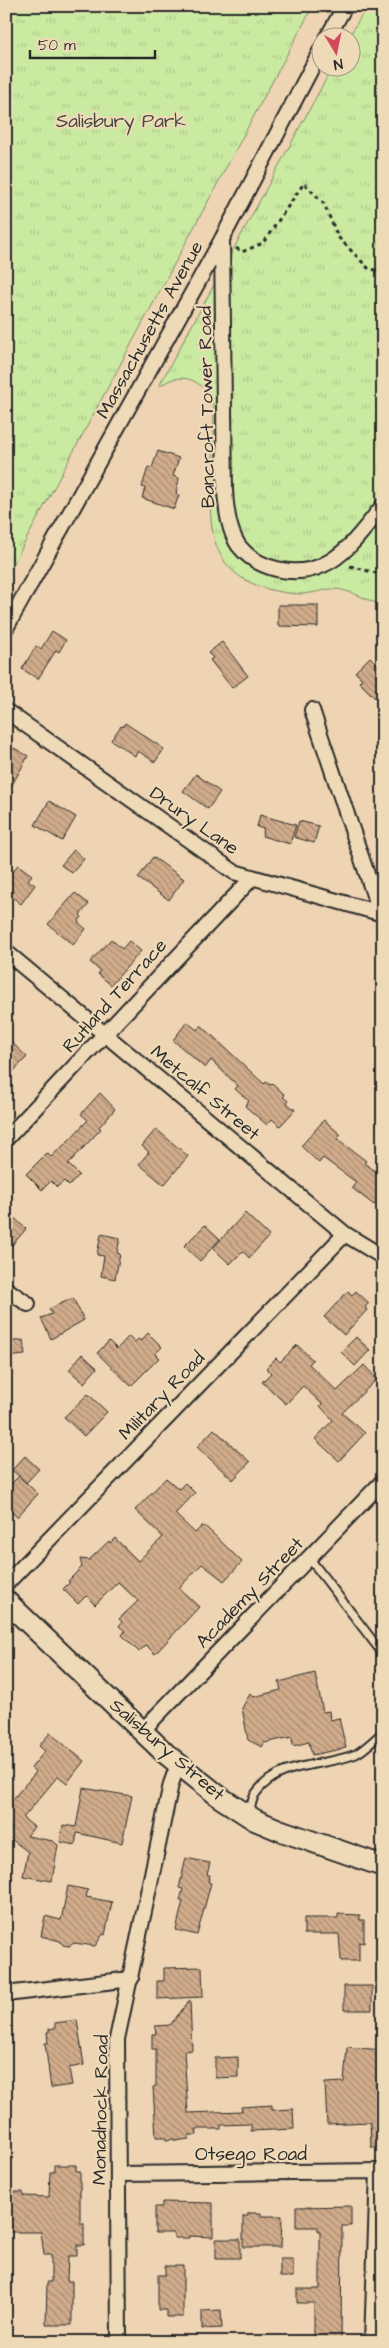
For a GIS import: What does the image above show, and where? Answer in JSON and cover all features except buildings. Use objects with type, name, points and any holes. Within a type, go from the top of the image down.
[{"type":"main road","name":"Salisbury Street","points":[[6,1601],[142,1731],[178,1764],[220,1798],[248,1816],[279,1830],[383,1866]]},
{"type":"street","points":[[333,28],[345,6]]},
{"type":"street","name":"Massachusetts Avenue","points":[[6,628],[222,239],[312,67]]},
{"type":"street","name":"Bancroft Tower Road","points":[[222,239],[225,491],[231,527],[239,546],[252,558],[271,568],[291,572],[323,566],[359,535],[383,506]]},
{"type":"street","points":[[312,710],[381,913]]},
{"type":"street","name":"Drury Lane","points":[[6,711],[223,864],[252,878],[381,913]]},
{"type":"street","name":"Rutland Terrace","points":[[6,1139],[252,878]]},
{"type":"street","name":"Metcalf Street","points":[[6,952],[345,1234],[383,1257]]},
{"type":"street","name":"Military Road","points":[[6,1584],[345,1234]]},
{"type":"street","points":[[6,1289],[28,1304]]},
{"type":"street","name":"Academy Street","points":[[142,1731],[310,1559],[383,1481]]},
{"type":"street","name":"Monadnock Road","points":[[119,2342],[117,2039],[171,1784],[178,1764]]},
{"type":"street","points":[[6,1994],[131,1979]]},
{"type":"street","points":[[372,2342],[381,2171]]},
{"type":"street","name":"Otsego Road","points":[[119,2174],[381,2171]]},
{"type":"lane","points":[[310,1559],[383,1654]]},
{"type":"lane","points":[[248,1816],[256,1793],[273,1777],[300,1766],[336,1760],[358,1753],[383,1732]]},
{"type":"path","points":[[222,239],[242,252],[263,243],[304,183],[324,204],[338,237],[369,269],[383,271]]},
{"type":"path","points":[[336,556],[351,567],[383,576]]},
{"type":"green space","name":"Salisbury Park","points":[[6,6],[313,6],[6,577]]},
{"type":"green space","points":[[369,6],[383,6],[383,606],[336,589],[301,594],[276,591],[245,580],[225,562],[215,540],[211,514],[214,427],[212,400],[205,389],[190,379],[177,378],[159,386],[327,78],[362,78],[362,28],[354,28]]}]
